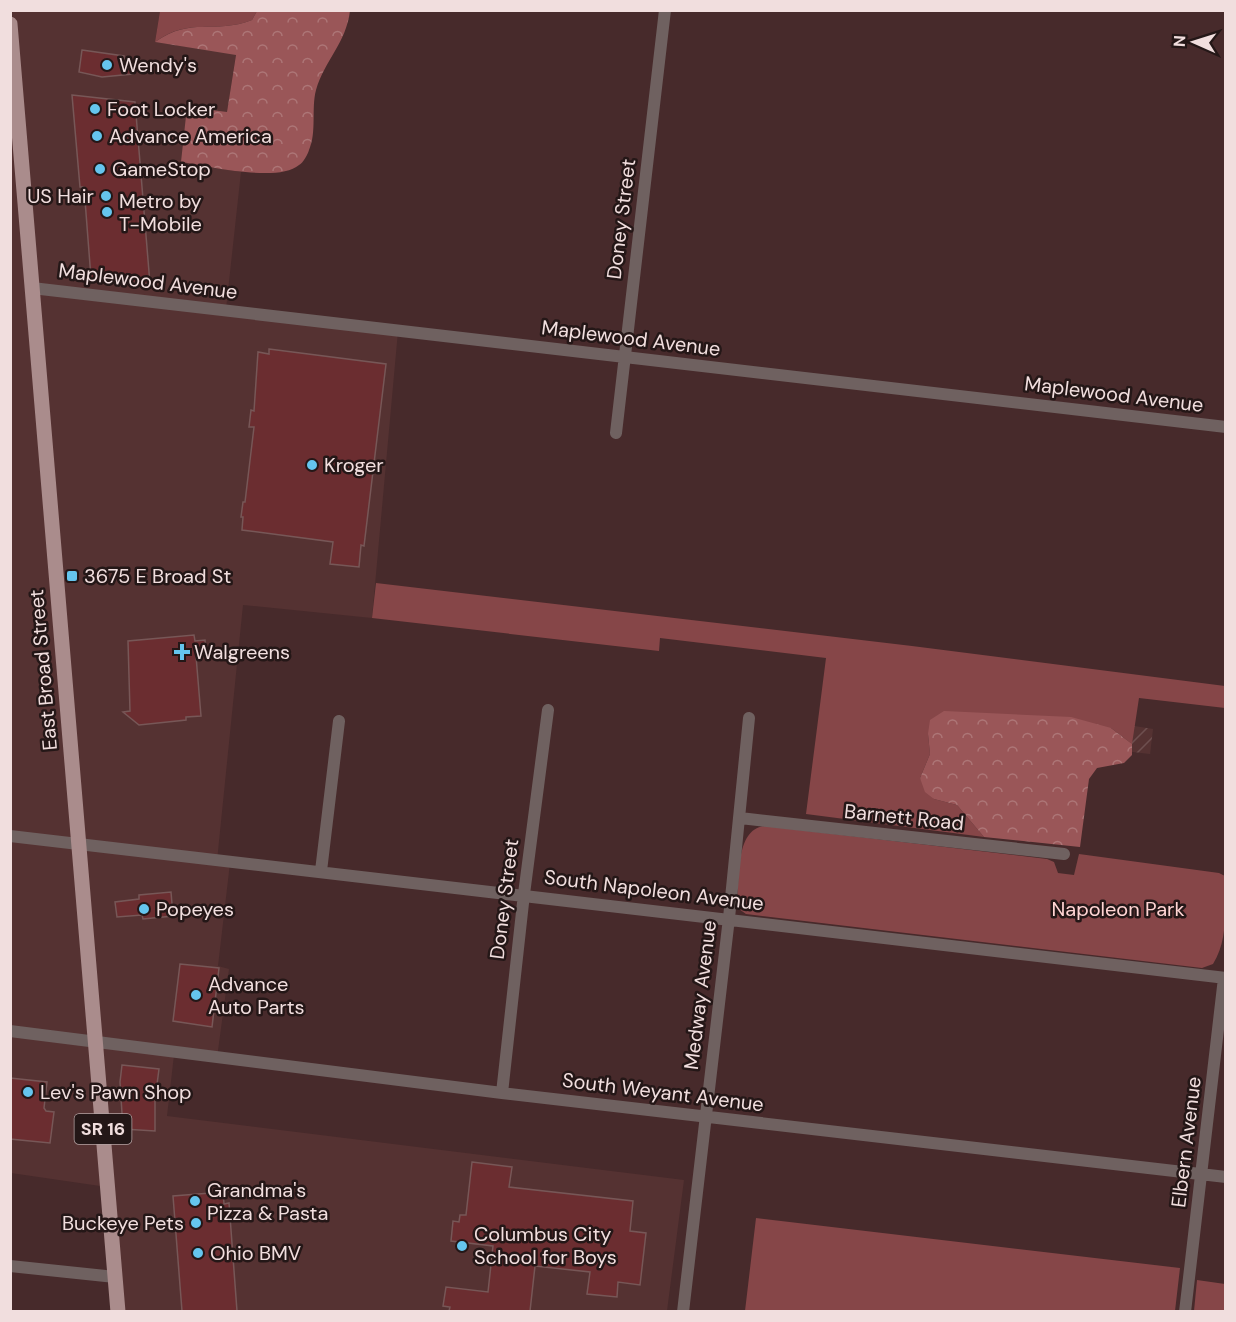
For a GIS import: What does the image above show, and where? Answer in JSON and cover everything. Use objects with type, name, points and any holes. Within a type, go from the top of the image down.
[{"type":"main road","name":"East Broad Street","points":[[10,24],[118,1311]]},
{"type":"street","name":"Doney Street","points":[[616,433],[665,10]]},
{"type":"street","name":"Maplewood Avenue","points":[[32,288],[1226,427]]},
{"type":"street","name":"Doney Street","points":[[502,1093],[524,894],[548,710]]},
{"type":"street","name":"Medway Avenue","points":[[683,1311],[729,918],[749,718]]},
{"type":"street","points":[[321,871],[339,721]]},
{"type":"street","name":"Barnett Road","points":[[740,818],[1064,854]]},
{"type":"street","name":"South Napoleon Avenue","points":[[10,836],[78,846],[524,894],[1225,978]]},
{"type":"street","name":"Elbern Avenue","points":[[1185,1311],[1225,978]]},
{"type":"street","name":"South Weyant Avenue","points":[[10,1032],[502,1093],[1226,1177]]},
{"type":"street","points":[[10,1266],[115,1277]]},
{"type":"shaded area","points":[[11,11],[160,11],[155,42],[236,54],[227,113],[181,162],[241,172],[226,309],[398,331],[372,618],[243,605],[217,861],[230,863],[218,966],[229,969],[217,1058],[174,1055],[167,1116],[684,1180],[667,1311],[119,1311],[107,1187],[11,1173]]},
{"type":"shaded area","points":[[1128,725],[1153,729],[1150,754],[1125,751]]},
{"type":"green space","points":[[160,11],[257,11],[252,20],[225,26],[180,30],[155,42]]},
{"type":"green space","points":[[257,11],[350,11],[344,33],[316,90],[313,136],[308,154],[299,165],[276,173],[242,172],[181,162],[187,107],[227,112],[236,55],[155,42],[180,30],[226,26],[252,20]]},
{"type":"green space","points":[[376,583],[912,646],[1225,686],[1225,708],[1139,698],[1132,744],[1111,728],[928,734],[930,754],[920,778],[934,799],[957,805],[984,837],[806,814],[826,658],[660,638],[659,651],[372,618]]},
{"type":"green space","points":[[944,711],[1071,717],[1111,728],[1132,744],[1132,755],[1124,763],[1097,768],[1089,779],[1080,847],[984,837],[957,805],[934,799],[925,792],[920,778],[930,754],[928,734],[930,720]]},
{"type":"green space","name":"Napoleon Park","points":[[765,826],[1047,859],[1054,862],[1058,873],[1074,875],[1079,854],[1219,873],[1225,876],[1225,921],[1222,944],[1213,964],[1202,968],[746,914],[739,909],[737,901],[741,856],[748,836],[755,829]]},
{"type":"green space","points":[[756,1218],[1180,1268],[1175,1311],[745,1311]]},
{"type":"green space","points":[[1197,1280],[1225,1284],[1225,1311],[1194,1311]]},
{"type":"building","name":"Wendy's","points":[[82,50],[124,56],[124,60],[134,61],[133,74],[102,77],[79,72]]},
{"type":"building","points":[[72,95],[135,102],[150,284],[91,278],[84,187],[80,187]]},
{"type":"building","name":"Kroger","points":[[269,349],[386,364],[364,546],[361,545],[359,567],[330,564],[333,542],[242,530],[243,517],[241,517],[243,502],[245,502],[254,427],[249,427],[251,410],[254,411],[258,352],[269,354]]},
{"type":"building","name":"Walgreens","points":[[194,635],[195,641],[205,640],[206,656],[196,656],[201,716],[186,717],[186,720],[139,725],[123,712],[130,711],[128,641]]},
{"type":"building","name":"Popeyes","points":[[171,892],[173,916],[143,919],[142,915],[117,917],[115,902],[139,899],[139,895]]},
{"type":"building","name":"Advance Auto Parts","points":[[180,964],[219,968],[212,1027],[173,1021]]},
{"type":"building","points":[[122,1065],[159,1069],[155,1100],[155,1131],[123,1129],[120,1082]]},
{"type":"building","points":[[10,1078],[47,1082],[44,1108],[46,1111],[54,1112],[50,1143],[10,1139]]},
{"type":"building","points":[[472,1162],[512,1167],[509,1187],[633,1201],[630,1231],[646,1233],[640,1285],[618,1282],[617,1297],[587,1294],[590,1272],[535,1266],[530,1311],[449,1311],[450,1307],[443,1306],[446,1287],[488,1292],[493,1246],[451,1241],[453,1221],[459,1222],[460,1215],[466,1215]]},
{"type":"building","points":[[223,1192],[224,1204],[229,1203],[237,1311],[182,1311],[173,1196]]},
{"type":"place","name":"Wendy's","points":[[107,65]]},
{"type":"place","name":"Foot Locker","points":[[95,109]]},
{"type":"place","name":"Advance America","points":[[97,136]]},
{"type":"place","name":"GameStop","points":[[100,169]]},
{"type":"place","name":"US Hair","points":[[106,196]]},
{"type":"place","name":"Metro by T-Mobile","points":[[107,212]]},
{"type":"place","name":"Kroger","points":[[312,465]]},
{"type":"place","name":"3675 E Broad St","points":[[72,576]]},
{"type":"place","name":"Walgreens","points":[[182,652]]},
{"type":"place","name":"Popeyes","points":[[144,909]]},
{"type":"place","name":"Advance Auto Parts","points":[[196,995]]},
{"type":"place","name":"Lev's Pawn Shop","points":[[28,1092]]},
{"type":"place","name":"Grandma's Pizza & Pasta","points":[[195,1201]]},
{"type":"place","name":"Buckeye Pets","points":[[196,1223]]},
{"type":"place","name":"Columbus City School for Boys","points":[[462,1246]]},
{"type":"place","name":"Ohio BMV","points":[[198,1253]]}]
